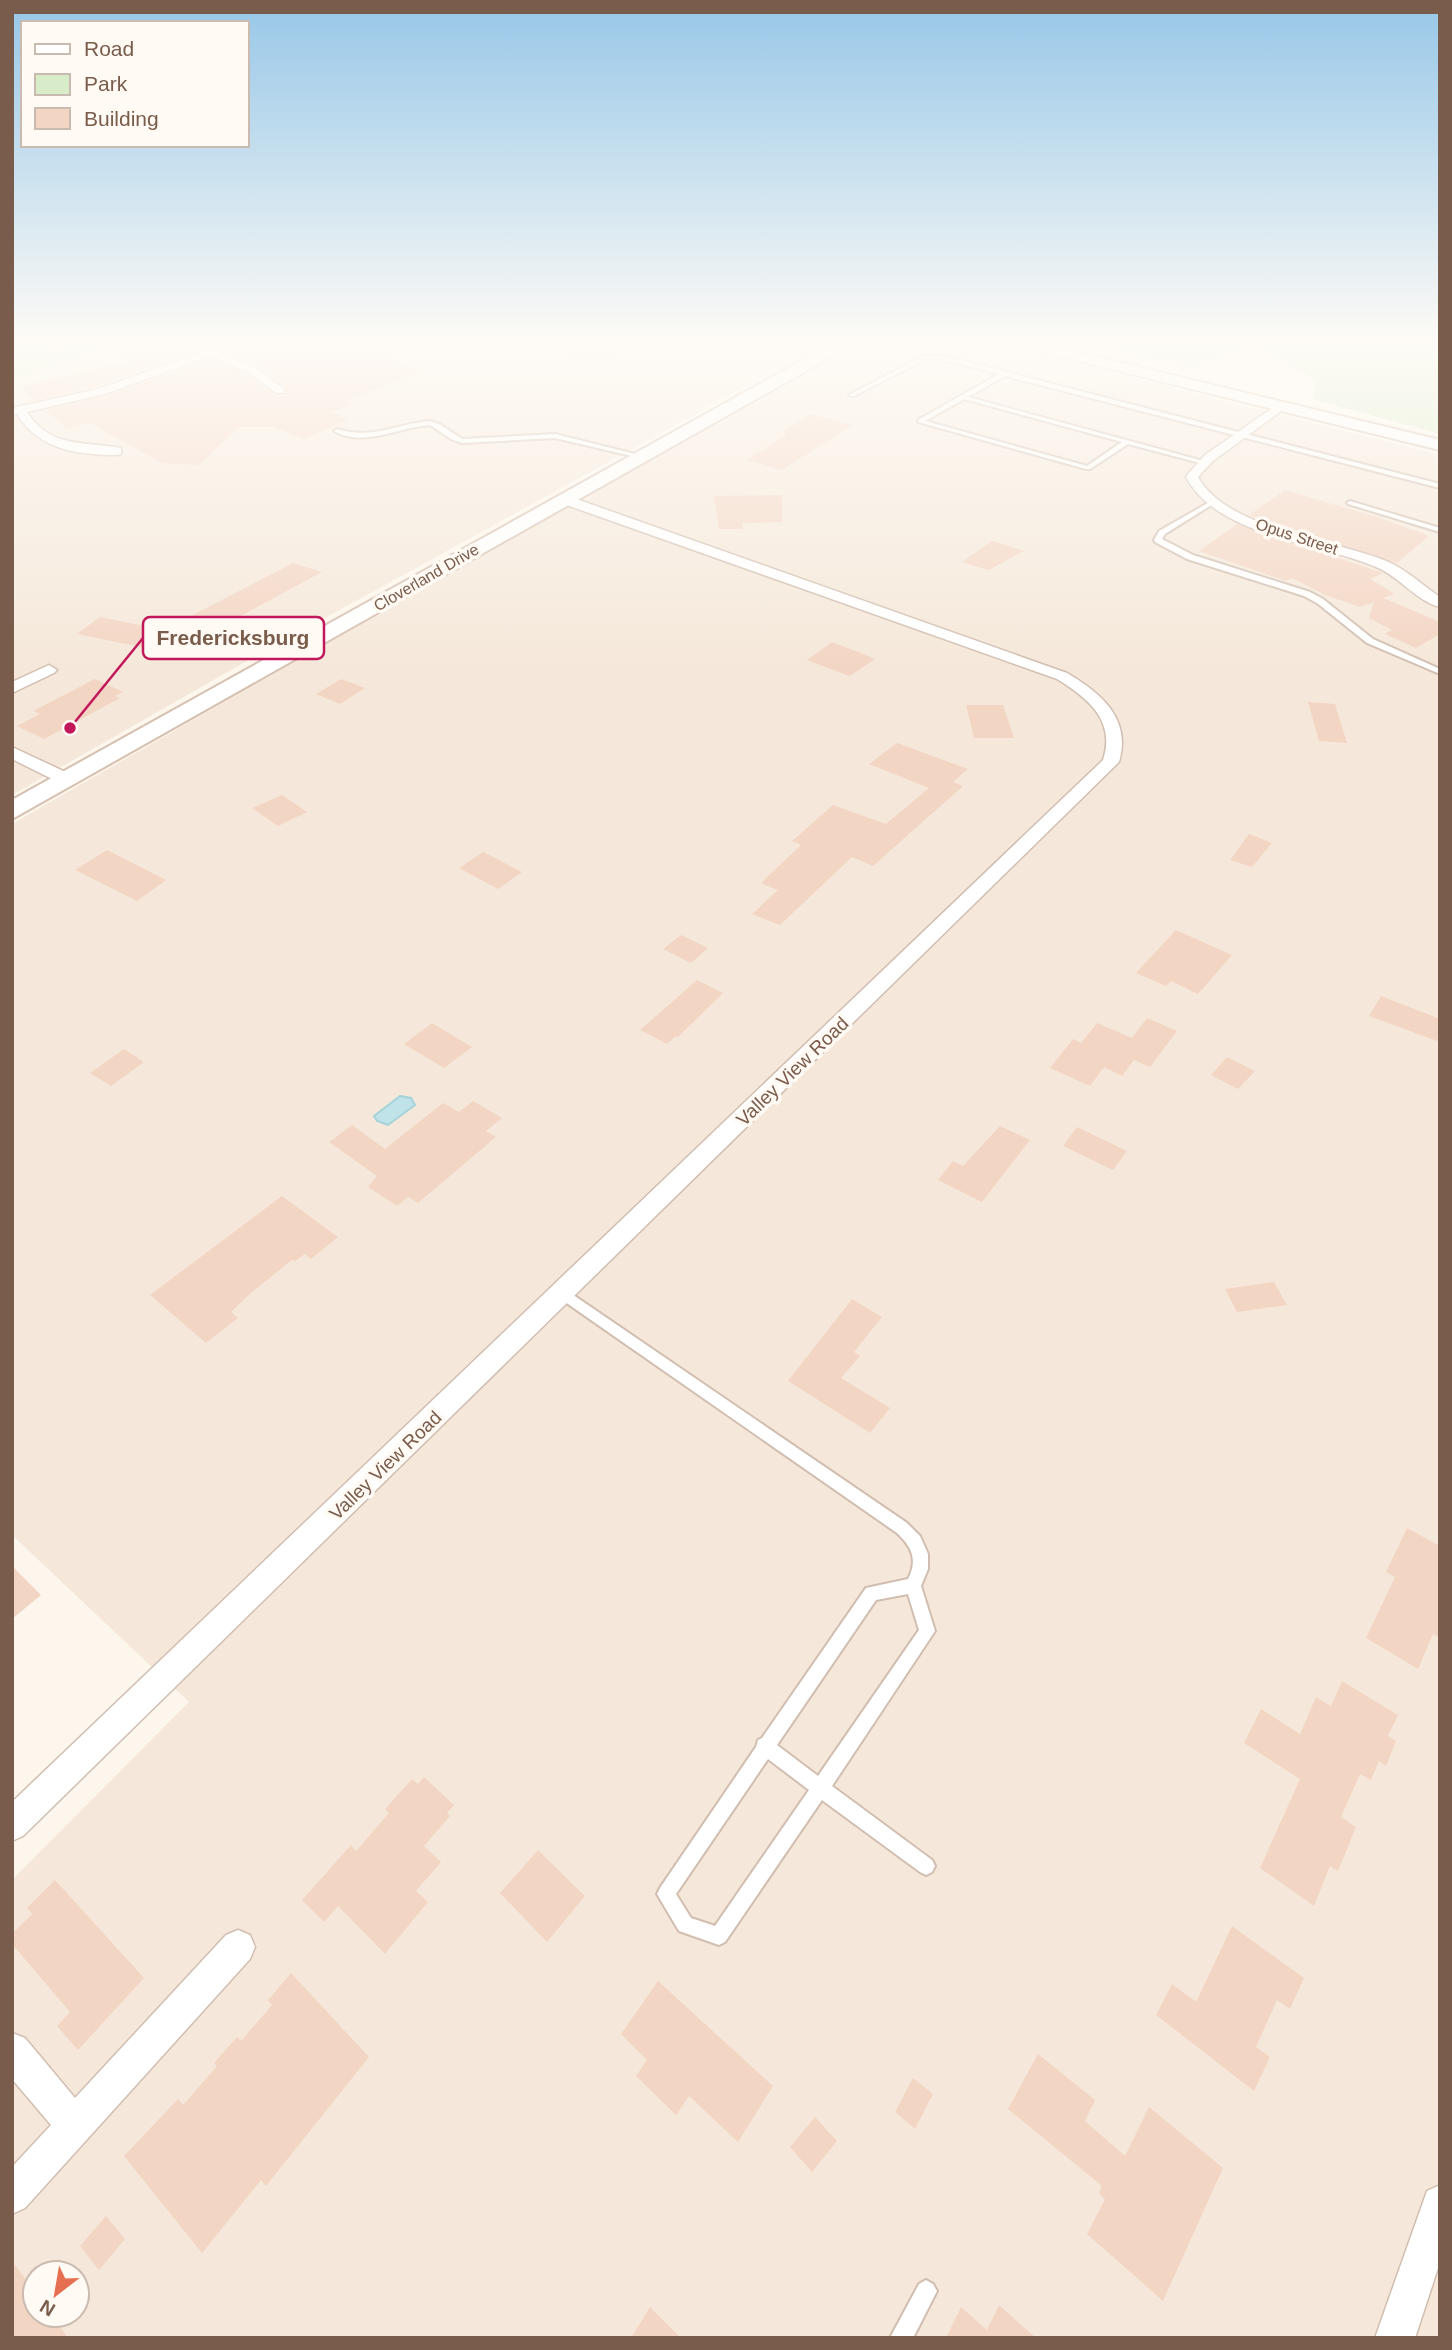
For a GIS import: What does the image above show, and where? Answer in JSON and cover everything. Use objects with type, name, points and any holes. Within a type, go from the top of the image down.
[{"type":"street","points":[[81,451],[117,451]]},
{"type":"street","name":"Cloverland Drive","points":[[12,811],[650,451]]},
{"type":"street","points":[[1210,504],[1194,489],[1192,477],[1204,462],[1220,451]]},
{"type":"street","name":"Valley View Road","points":[[12,1825],[1111,762],[1117,745],[1112,721],[1101,704],[1078,685],[1049,671],[563,499]]},
{"type":"street","name":"Opus Street","points":[[1210,504],[1235,517],[1380,564],[1405,576],[1440,603]]},
{"type":"street","points":[[12,688],[49,670]]},
{"type":"street","points":[[12,752],[68,779]]},
{"type":"street","points":[[12,2195],[238,1947]]},
{"type":"street","points":[[12,2051],[75,2126]]},
{"type":"street","points":[[1395,2338],[1440,2204]]},
{"type":"lane","points":[[617,451],[640,456]]},
{"type":"lane","points":[[1026,451],[1088,468],[1114,451]]},
{"type":"lane","points":[[1163,451],[1204,462]]},
{"type":"lane","points":[[1307,451],[1440,485]]},
{"type":"lane","points":[[1350,503],[1440,530]]},
{"type":"lane","points":[[1210,504],[1162,533],[1158,540],[1190,557],[1307,594],[1320,601],[1370,641],[1440,672]]},
{"type":"lane","points":[[563,1293],[902,1528],[916,1540],[923,1555],[922,1570],[913,1586],[927,1631],[719,1936],[685,1925],[666,1894],[764,1746],[871,1593],[913,1586]]},
{"type":"lane","points":[[764,1746],[926,1866]]},
{"type":"lane","points":[[901,2338],[926,2291]]},
{"type":"shaded area","points":[[12,451],[629,451],[245,662],[12,795]]},
{"type":"shaded area","points":[[664,451],[1423,451],[1440,455],[1440,2338],[12,2338],[12,1880],[189,1702],[12,1535],[12,824]]},
{"type":"water","points":[[400,1096],[411,1098],[415,1105],[388,1125],[377,1121],[374,1116]]},
{"type":"building","points":[[140,451],[214,451],[199,465],[162,463]]},
{"type":"building","points":[[761,451],[812,451],[782,470],[747,460]]},
{"type":"building","points":[[1285,490],[1380,518],[1429,536],[1397,563],[1249,515]]},
{"type":"building","points":[[782,495],[782,522],[742,523],[743,529],[719,529],[714,496]]},
{"type":"building","points":[[1237,524],[1383,573],[1370,579],[1395,594],[1383,598],[1440,622],[1440,634],[1416,648],[1385,634],[1392,630],[1369,618],[1374,602],[1360,607],[1325,595],[1292,578],[1286,581],[1199,551]]},
{"type":"building","points":[[992,541],[1024,551],[989,570],[962,562]]},
{"type":"building","points":[[293,563],[322,572],[215,630],[187,618]]},
{"type":"building","points":[[100,617],[164,630],[166,652],[77,634]]},
{"type":"building","points":[[832,642],[875,659],[850,676],[807,660]]},
{"type":"building","points":[[95,679],[123,692],[115,696],[120,698],[44,739],[17,726],[40,714],[33,711]]},
{"type":"building","points":[[341,679],[365,688],[340,704],[316,694]]},
{"type":"building","points":[[1308,702],[1335,704],[1347,743],[1319,741]]},
{"type":"building","points":[[966,705],[1003,705],[1014,738],[974,738]]},
{"type":"building","points":[[897,743],[968,769],[953,782],[963,786],[873,866],[852,857],[780,925],[752,914],[778,890],[761,883],[801,845],[792,841],[833,805],[886,824],[929,788],[869,764]]},
{"type":"building","points":[[282,795],[307,812],[278,826],[252,808]]},
{"type":"building","points":[[1249,834],[1272,843],[1252,867],[1230,860]]},
{"type":"building","points":[[107,850],[166,880],[137,901],[75,870]]},
{"type":"building","points":[[483,852],[522,872],[498,889],[459,868]]},
{"type":"building","points":[[1176,930],[1232,955],[1198,994],[1171,981],[1166,986],[1136,973]]},
{"type":"building","points":[[681,935],[708,948],[691,963],[663,949]]},
{"type":"building","points":[[697,980],[723,993],[678,1037],[667,1044],[640,1030]]},
{"type":"building","points":[[1381,996],[1440,1019],[1440,1042],[1369,1016]]},
{"type":"building","points":[[1147,1018],[1177,1031],[1150,1067],[1134,1060],[1122,1076],[1104,1067],[1090,1086],[1050,1068],[1073,1039],[1081,1043],[1097,1023],[1132,1038]]},
{"type":"building","points":[[432,1023],[472,1047],[444,1068],[404,1044]]},
{"type":"building","points":[[124,1049],[144,1062],[111,1086],[90,1073]]},
{"type":"building","points":[[1227,1057],[1255,1071],[1238,1089],[1211,1075]]},
{"type":"building","points":[[473,1101],[502,1118],[486,1131],[496,1137],[418,1203],[408,1197],[397,1206],[368,1187],[377,1176],[329,1142],[352,1125],[385,1149],[443,1103],[459,1112]]},
{"type":"building","points":[[1000,1126],[1030,1140],[982,1202],[938,1180],[953,1161],[963,1166]]},
{"type":"building","points":[[1077,1127],[1127,1151],[1113,1170],[1063,1146]]},
{"type":"building","points":[[282,1196],[338,1237],[311,1259],[305,1254],[295,1261],[292,1260],[252,1292],[231,1312],[238,1318],[206,1343],[150,1295]]},
{"type":"building","points":[[1274,1282],[1287,1305],[1237,1312],[1225,1289]]},
{"type":"building","points":[[852,1299],[882,1317],[854,1352],[860,1356],[841,1378],[890,1408],[870,1433],[788,1381]]},
{"type":"building","points":[[1407,1528],[1440,1546],[1440,1638],[1433,1634],[1418,1669],[1366,1638],[1395,1577],[1386,1572]]},
{"type":"building","points":[[12,1566],[41,1595],[12,1619]]},
{"type":"building","points":[[1342,1681],[1398,1715],[1388,1736],[1396,1741],[1386,1766],[1379,1761],[1371,1780],[1360,1774],[1341,1817],[1356,1827],[1338,1871],[1330,1866],[1314,1906],[1260,1868],[1300,1779],[1244,1743],[1261,1709],[1300,1734],[1316,1697],[1331,1706]]},
{"type":"building","points":[[424,1777],[454,1805],[447,1813],[450,1816],[424,1846],[441,1862],[416,1891],[428,1902],[385,1954],[338,1906],[324,1922],[302,1900],[351,1845],[356,1851],[389,1813],[385,1809],[412,1779],[418,1784]]},
{"type":"building","points":[[538,1850],[585,1896],[547,1942],[500,1893]]},
{"type":"building","points":[[55,1880],[144,1978],[78,2050],[57,2026],[70,2012],[12,1944],[12,1934],[32,1914],[27,1908]]},
{"type":"building","points":[[1232,1926],[1304,1978],[1290,2009],[1277,2000],[1256,2047],[1270,2057],[1254,2091],[1156,2015],[1172,1984],[1196,2002]]},
{"type":"building","points":[[291,1973],[369,2057],[266,2186],[261,2180],[202,2253],[124,2156],[178,2099],[183,2105],[217,2066],[214,2063],[237,2037],[241,2041],[272,2005],[268,2000]]},
{"type":"building","points":[[658,1981],[773,2086],[738,2142],[689,2096],[676,2115],[636,2076],[647,2060],[621,2034]]},
{"type":"building","points":[[1038,2054],[1095,2100],[1085,2121],[1125,2156],[1149,2107],[1223,2168],[1163,2301],[1087,2234],[1105,2199],[1099,2193],[1102,2186],[1008,2109]]},
{"type":"building","points":[[913,2078],[933,2094],[915,2129],[895,2112]]},
{"type":"building","points":[[815,2117],[837,2141],[812,2172],[790,2147]]},
{"type":"building","points":[[106,2216],[125,2239],[99,2270],[80,2246]]},
{"type":"building","points":[[12,2261],[21,2273],[21,2329],[62,2329],[68,2338],[12,2338]]},
{"type":"building","points":[[999,2305],[1036,2338],[946,2338],[961,2307],[987,2330]]},
{"type":"building","points":[[650,2307],[681,2338],[631,2338]]},
{"type":"place","name":"Fredericksburg","points":[[70,728]]}]
